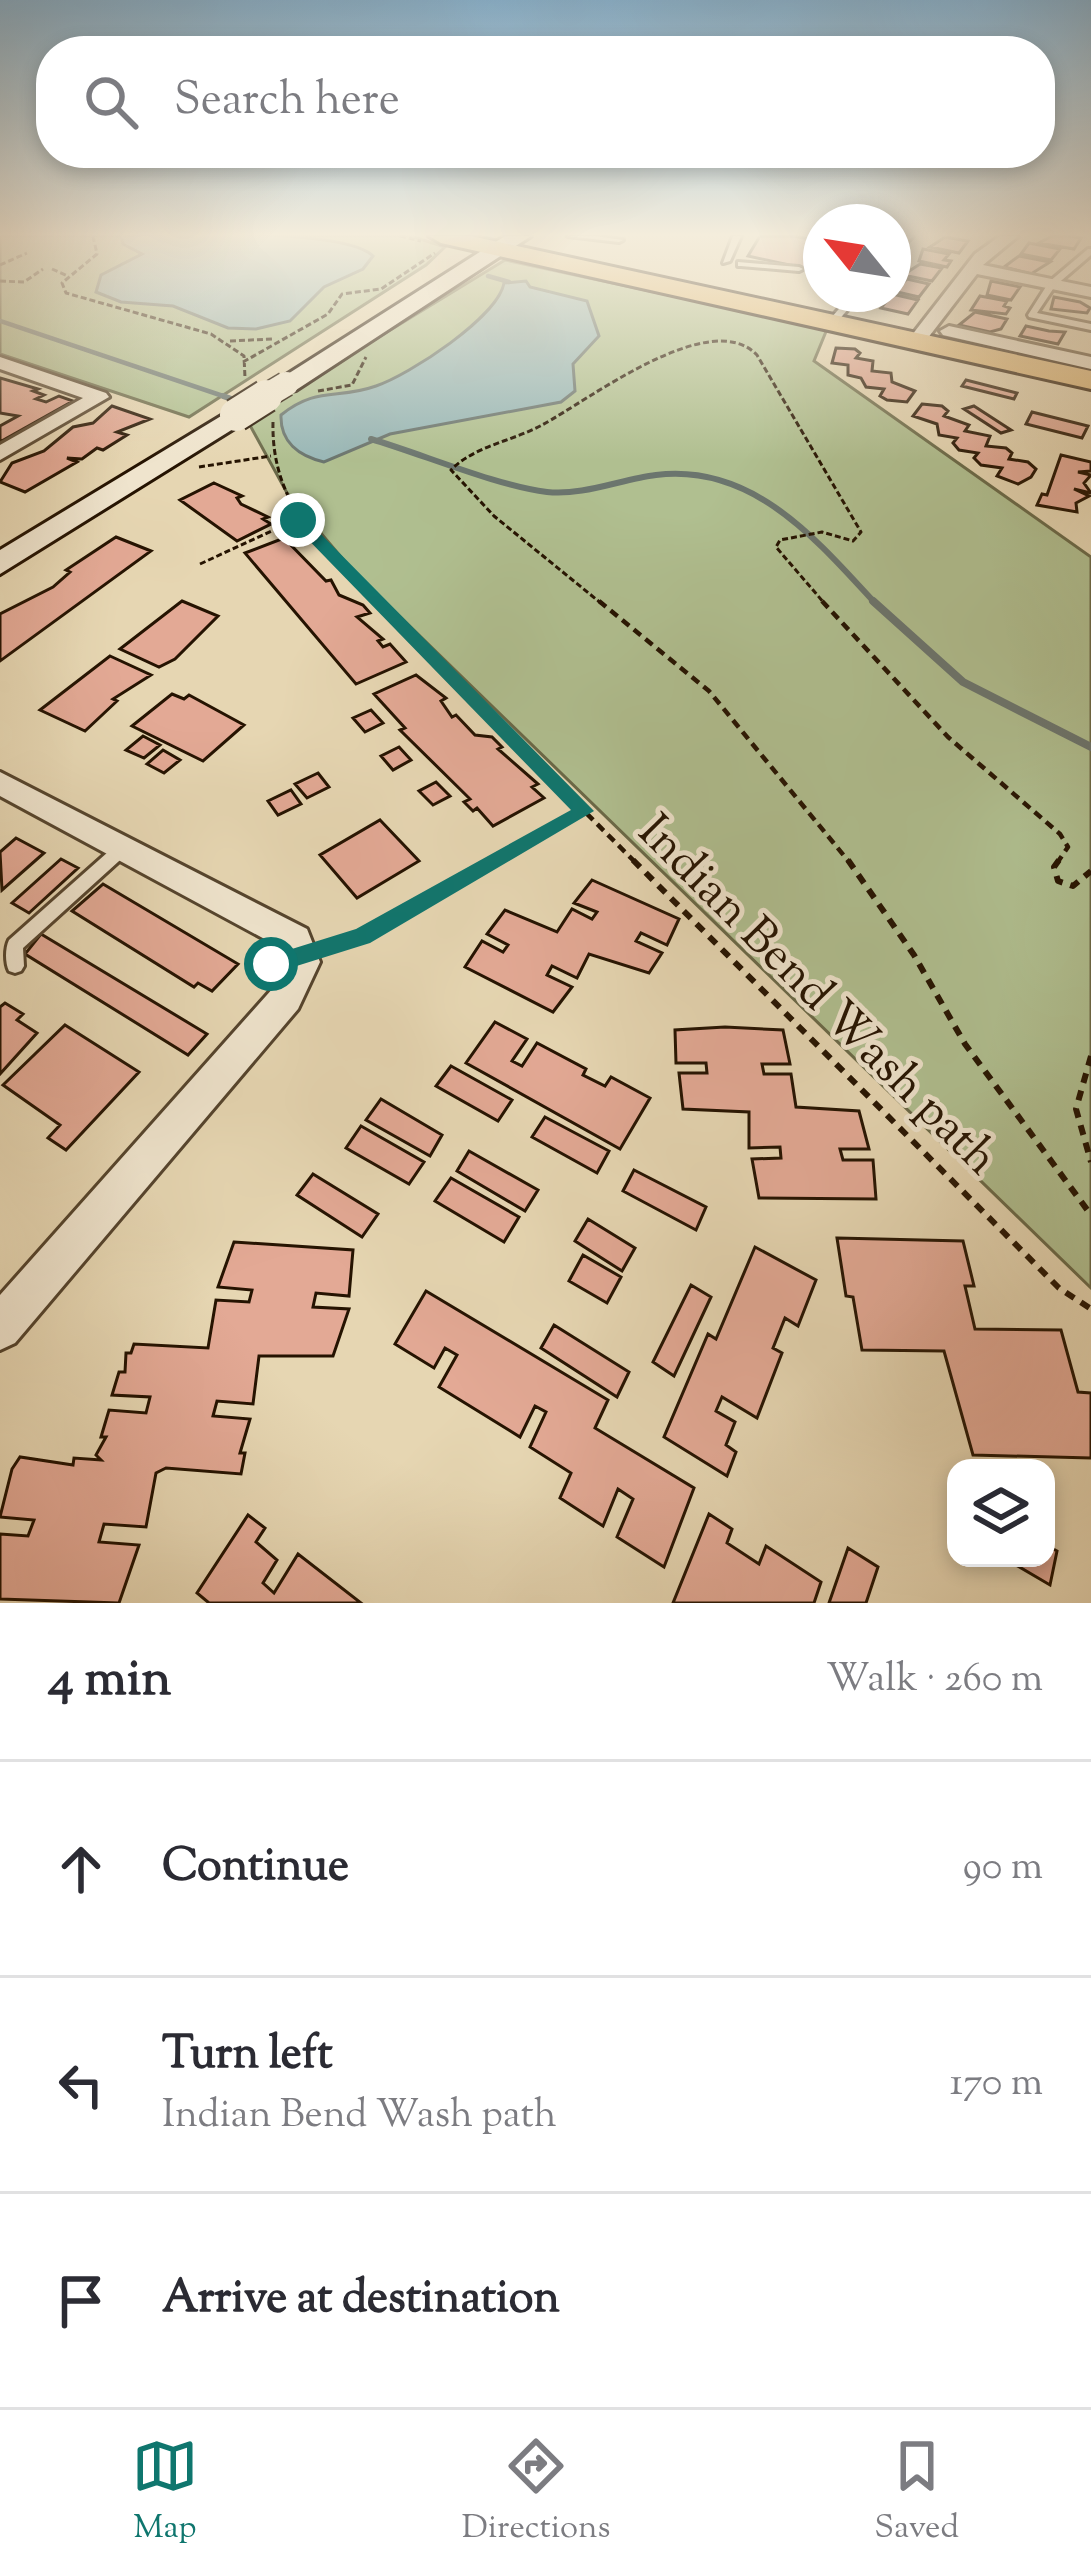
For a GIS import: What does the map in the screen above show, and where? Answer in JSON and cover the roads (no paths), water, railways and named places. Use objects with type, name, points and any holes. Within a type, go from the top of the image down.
[{"type":"main road","points":[[0,564],[374,311]]},
{"type":"main road","points":[[770,311],[827,318],[918,340],[964,340],[1091,380]]},
{"type":"main road","points":[[816,311],[827,318]]},
{"type":"main road","points":[[0,541],[226,411]]},
{"type":"street","points":[[918,340],[940,311]]},
{"type":"street","points":[[964,340],[1091,363]]},
{"type":"street","points":[[0,363],[100,397],[0,454]]},
{"type":"street","points":[[0,1328],[286,998],[302,977],[304,953],[295,938],[5,792]]},
{"type":"lane","points":[[1035,311],[1032,315],[1091,327]]},
{"type":"lane","points":[[827,318],[834,312]]},
{"type":"lane","points":[[15,965],[15,945],[123,848]]},
{"type":"water","points":[[185,311],[300,311],[290,321],[256,329],[228,328]]},
{"type":"water","points":[[590,311],[599,336],[573,364],[575,391],[561,402],[390,434],[324,462],[299,452],[288,440],[281,415],[294,406],[376,386],[409,370],[486,312]]},
{"type":"waterway","points":[[0,321],[232,399]]},
{"type":"waterway","points":[[223,396],[237,401]]},
{"type":"waterway","points":[[371,439],[483,477],[547,492],[656,475],[691,474],[723,481],[780,511],[874,602]]},
{"type":"waterway","points":[[874,602],[963,682],[1091,747]]}]
